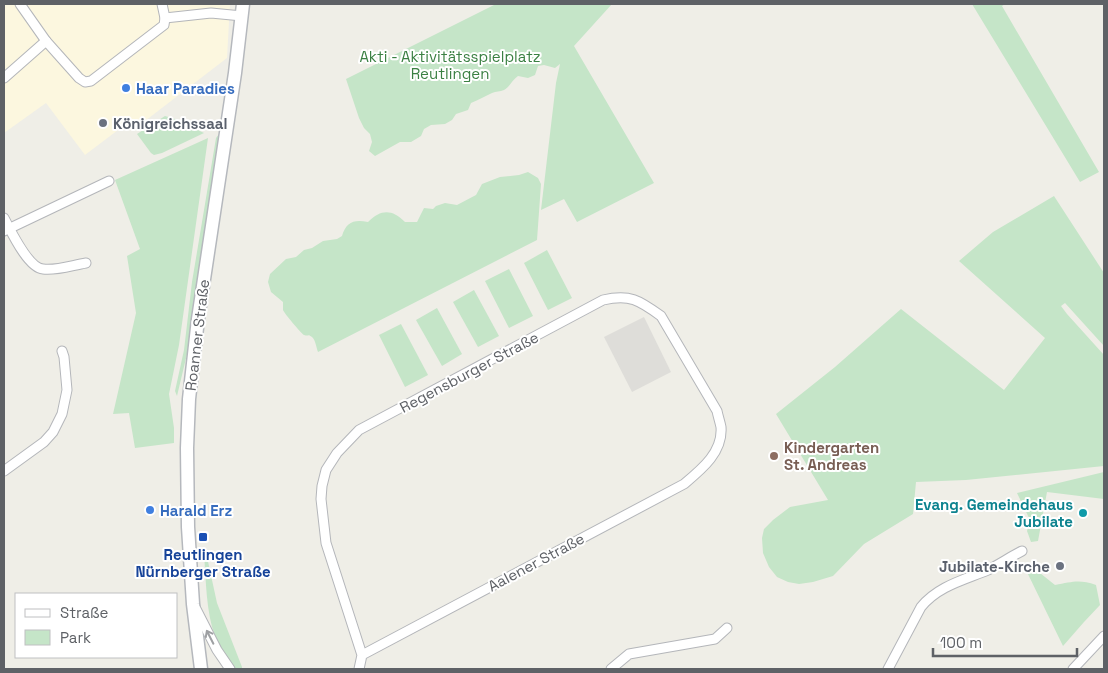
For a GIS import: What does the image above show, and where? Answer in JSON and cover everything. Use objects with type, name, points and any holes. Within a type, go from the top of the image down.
[{"type":"street","points":[[20,4],[46,41],[78,78],[85,82],[92,81],[164,26],[165,18],[162,4]]},
{"type":"street","points":[[165,18],[243,10]]},
{"type":"street","name":"Roanner Straße","points":[[201,669],[188,527],[187,448],[189,400],[198,319],[243,10]]},
{"type":"street","points":[[4,78],[46,41]]},
{"type":"street","points":[[7,230],[109,181]]},
{"type":"street","points":[[4,218],[7,230],[26,256],[38,268],[49,269],[86,263]]},
{"type":"street","name":"Regensburger Straße","points":[[362,655],[326,543],[321,499],[326,470],[337,453],[359,430],[603,300],[617,296],[634,299],[647,305],[660,316],[717,411],[721,427],[716,452]]},
{"type":"street","points":[[4,471],[44,442],[53,432],[62,414],[68,390],[62,351]]},
{"type":"street","name":"Aalener Straße","points":[[362,655],[684,484],[701,470],[716,452]]},
{"type":"street","points":[[888,669],[921,607],[927,600],[942,589],[989,569],[1022,551]]},
{"type":"street","points":[[194,604],[217,650],[230,669]]},
{"type":"street","points":[[611,669],[629,654],[716,639],[727,628]]},
{"type":"street","points":[[1072,669],[1104,636]]},
{"type":"street","points":[[359,669],[362,655]]},
{"type":"shaded area","points":[[4,4],[230,4],[227,58],[132,131],[126,124],[85,155],[46,103],[4,133]]},
{"type":"shaded area","points":[[644,317],[671,372],[632,392],[604,337]]},
{"type":"green space","name":"Akti - Aktivitätsspielplatz Reutlingen","points":[[496,4],[612,4],[574,46],[654,183],[577,222],[564,199],[541,210],[556,83],[560,64],[555,68],[544,65],[538,66],[535,75],[528,78],[518,76],[506,89],[494,92],[471,103],[468,110],[456,114],[452,120],[445,124],[431,125],[424,129],[421,136],[411,142],[400,142],[375,156],[369,151],[372,142],[370,134],[364,128],[359,118],[346,79]]},
{"type":"green space","points":[[972,4],[1005,4],[1002,6],[1099,172],[1080,182]]},
{"type":"green space","points":[[165,116],[204,133],[154,155],[137,134]]},
{"type":"green space","points":[[219,134],[187,354],[177,396],[175,391],[184,350],[192,282],[216,138]]},
{"type":"green space","points":[[208,138],[179,345],[169,394],[174,428],[174,443],[135,448],[129,413],[113,414],[136,313],[127,256],[140,249],[115,180]]},
{"type":"green space","points":[[528,172],[538,178],[541,184],[537,240],[318,352],[313,339],[300,331],[284,312],[283,302],[271,292],[268,282],[270,274],[286,259],[296,257],[304,250],[312,248],[323,241],[337,239],[342,236],[348,225],[355,221],[368,222],[377,215],[387,212],[396,215],[405,222],[417,222],[424,208],[433,209],[445,203],[457,205],[476,195],[482,184],[500,177]]},
{"type":"green space","points":[[1054,196],[1104,273],[1104,346],[1065,303],[1061,306],[1104,355],[1104,466],[966,480],[916,482],[913,514],[864,544],[833,576],[799,584],[777,577],[769,567],[763,553],[762,538],[764,529],[790,507],[828,500],[776,414],[835,367],[901,309],[1004,390],[1045,338],[959,261],[993,232]]},
{"type":"green space","points":[[547,250],[572,298],[548,310],[524,263]]},
{"type":"green space","points":[[509,269],[533,316],[509,328],[485,281]]},
{"type":"green space","points":[[474,290],[499,336],[478,347],[453,302]]},
{"type":"green space","points":[[437,308],[462,354],[442,366],[416,320]]},
{"type":"green space","points":[[401,324],[428,375],[405,387],[379,335]]},
{"type":"green space","points":[[1104,472],[1104,499],[1047,492],[1038,541],[1031,542],[1027,531],[1030,520],[1017,493]]},
{"type":"green space","points":[[204,554],[207,557],[217,603],[242,669],[236,669],[229,661],[221,649],[212,627],[208,606]]},
{"type":"green space","points":[[1025,568],[1033,568],[1055,585],[1080,582],[1096,585],[1100,605],[1063,646]]},
{"type":"place","name":"Haar Paradies","points":[[126,88]]},
{"type":"place","name":"Königreichssaal","points":[[103,123]]},
{"type":"place","name":"Kindergarten St. Andreas","points":[[774,456]]},
{"type":"place","name":"Harald Erz","points":[[150,510]]},
{"type":"place","name":"Evang. Gemeindehaus Jubilate","points":[[1083,513]]},
{"type":"place","name":"Reutlingen Nürnberger Straße","points":[[203,537]]},
{"type":"place","name":"Jubilate-Kirche","points":[[1060,566]]}]
